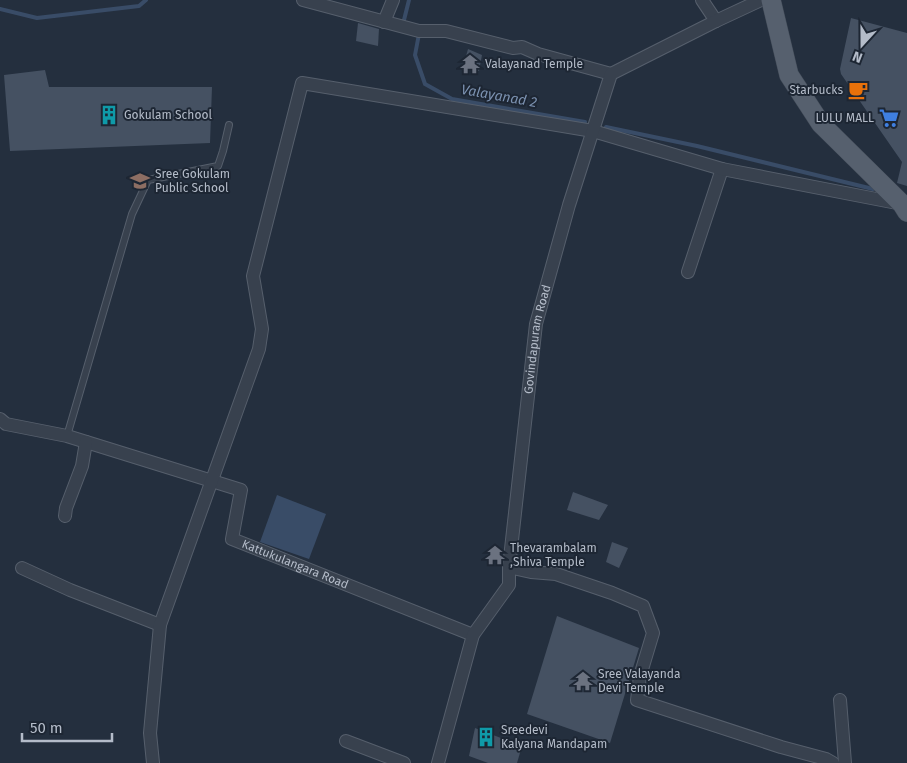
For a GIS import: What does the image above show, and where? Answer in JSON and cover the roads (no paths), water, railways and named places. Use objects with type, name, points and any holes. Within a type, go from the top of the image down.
[{"type":"main road","points":[[770,0],[790,76],[795,84],[821,124],[905,208]]},
{"type":"street","points":[[303,0],[419,32],[446,31],[513,48],[522,47],[538,54],[611,74],[760,0]]},
{"type":"street","points":[[384,22],[393,0]]},
{"type":"street","points":[[702,0],[716,21]]},
{"type":"street","name":"Govindapuram Road","points":[[438,763],[473,635],[509,585],[509,567],[536,324],[570,205],[611,74]]},
{"type":"street","points":[[153,763],[150,733],[160,625],[259,349],[262,329],[253,276],[302,83],[593,132],[722,169],[905,208]]},
{"type":"street","points":[[688,272],[722,169]]},
{"type":"street","name":"Kattukulangara Road","points":[[0,419],[6,424],[67,436],[241,490],[232,539],[473,635]]},
{"type":"street","points":[[66,516],[66,508],[82,466],[86,442]]},
{"type":"street","points":[[509,567],[531,572],[556,574],[643,606],[653,633],[640,676],[637,700],[781,747],[826,759],[833,763]]},
{"type":"street","points":[[22,568],[70,590],[160,625]]},
{"type":"street","points":[[840,700],[845,763]]},
{"type":"street","points":[[346,741],[404,763]]},
{"type":"lane","points":[[67,436],[132,214],[148,180],[218,166],[224,151],[229,125]]},
{"type":"water","points":[[277,495],[326,514],[309,559],[260,542]]},
{"type":"waterway","name":"Valayanad 2","points":[[0,9],[37,18],[139,6],[146,0]]},
{"type":"waterway","name":"Valayanad 2","points":[[403,24],[409,0]]},
{"type":"waterway","name":"Valayanad 2","points":[[419,34],[415,55],[425,84],[452,99],[585,122]]},
{"type":"waterway","points":[[606,127],[697,146],[873,189]]},
{"type":"place","name":"Valayanad Temple","points":[[470,64]]},
{"type":"place","name":"Starbucks","points":[[858,90]]},
{"type":"place","name":"Gokulam School","points":[[109,115]]},
{"type":"place","name":"LULU MALL","points":[[889,118]]},
{"type":"place","name":"Sree Gokulam Public School","points":[[140,181]]},
{"type":"place","name":"Thevarambalam ,Shiva Temple","points":[[495,555]]},
{"type":"place","name":"Sree Valayanda Devi Temple","points":[[583,681]]},
{"type":"place","name":"Sreedevi Kalyana Mandapam","points":[[486,737]]}]
